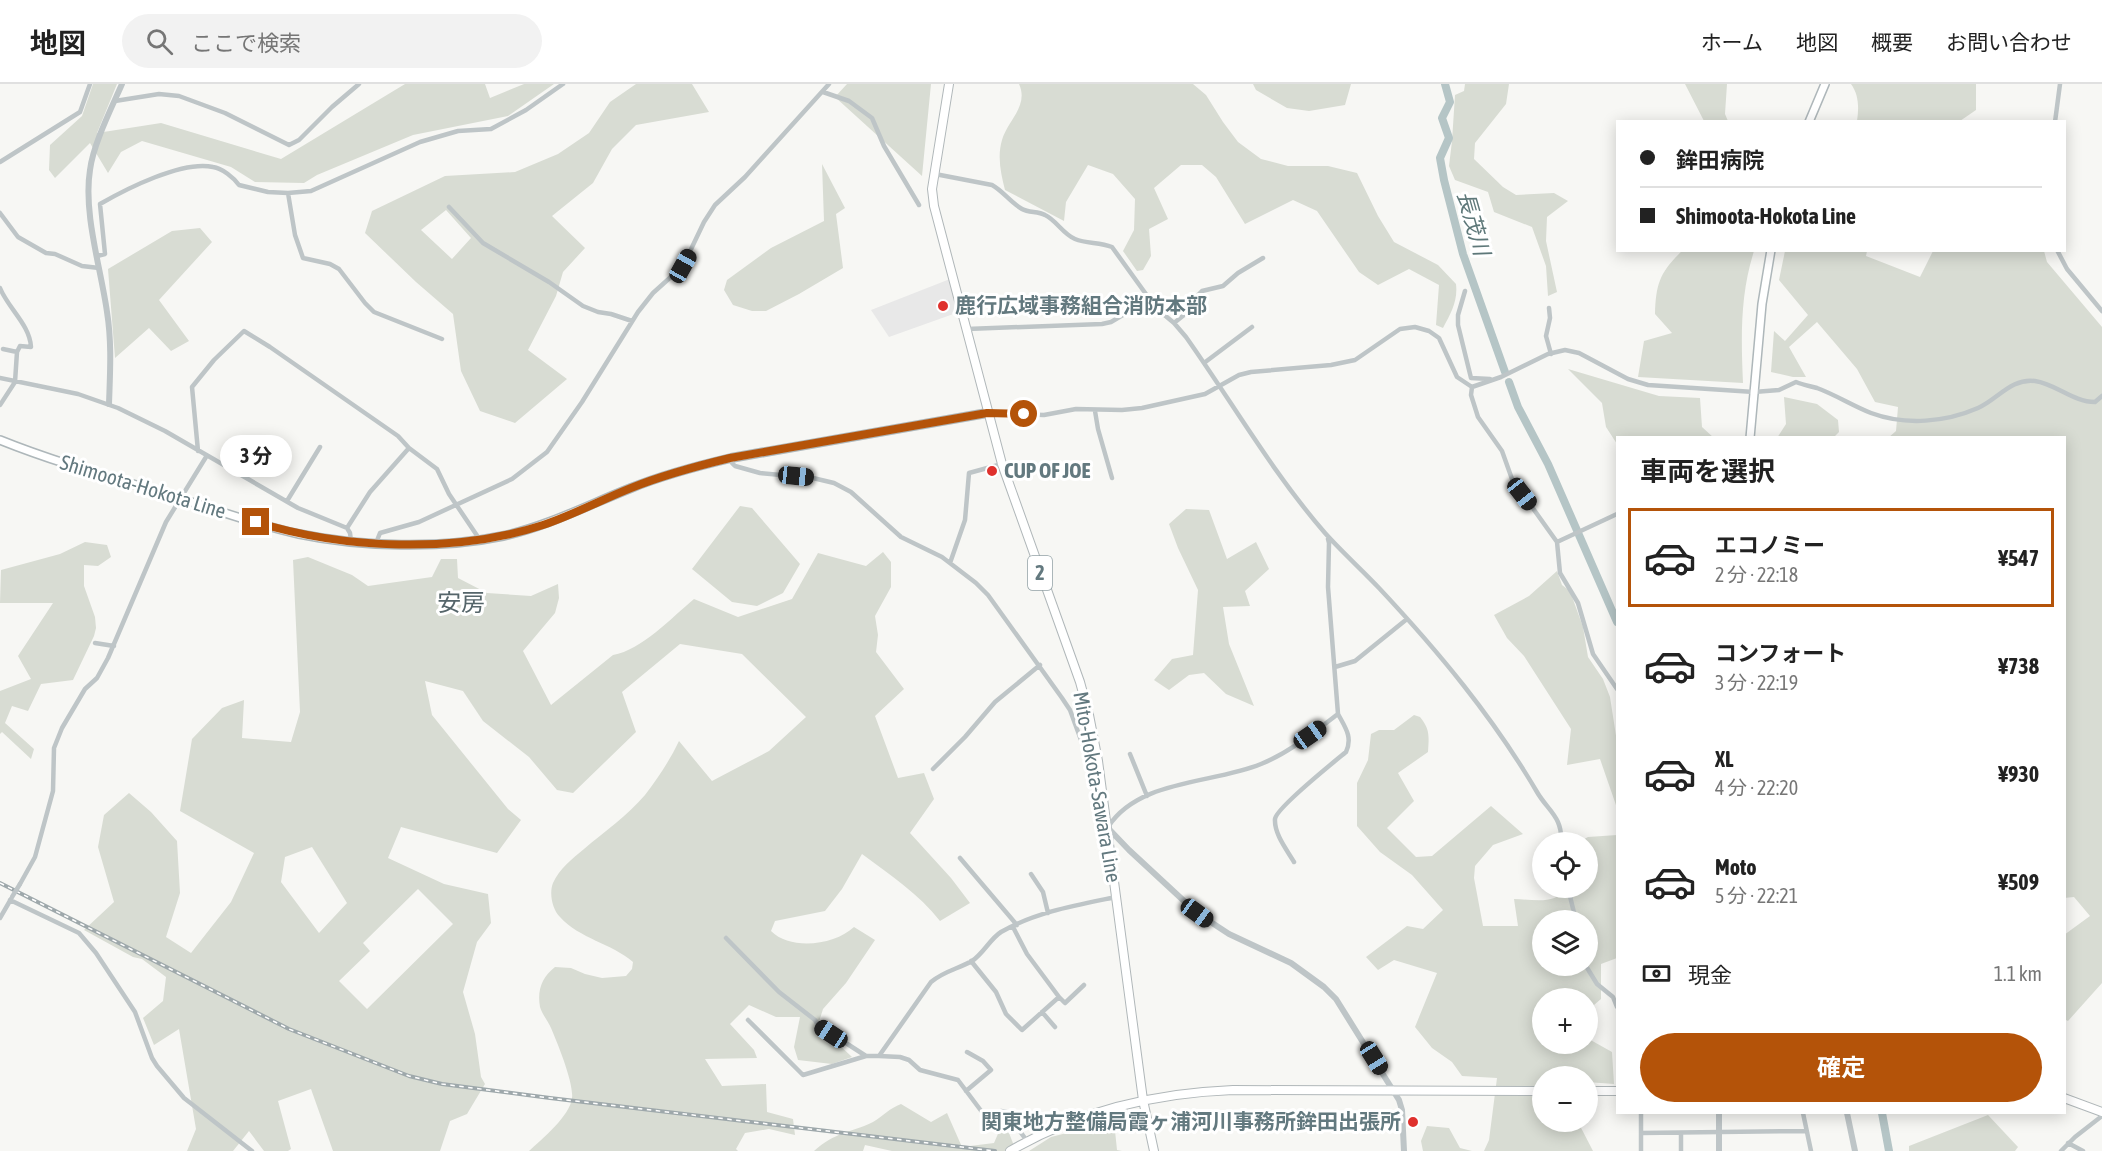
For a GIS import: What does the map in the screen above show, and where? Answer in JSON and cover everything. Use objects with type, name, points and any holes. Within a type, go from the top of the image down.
[{"type":"main road","name":"Mito-Hokota-Sawara Line","points":[[949,84],[932,198],[1002,464],[1080,682],[1096,753],[1143,1100],[1154,1151]]},
{"type":"main road","points":[[1810,120],[1825,84]]},
{"type":"main road","points":[[1750,436],[1762,304],[1771,252]]},
{"type":"main road","name":"Shimoota-Hokota Line","points":[[0,440],[70,465],[274,528],[351,542],[450,544],[480,540],[543,525],[632,488],[730,458],[987,413]]},
{"type":"main road","points":[[1010,1151],[1051,1130],[1097,1112],[1143,1100],[1186,1093],[1532,1091]]},
{"type":"main road","points":[[1598,1091],[1616,1091]]},
{"type":"main road","points":[[2066,1099],[2102,1114]]},
{"type":"street","points":[[0,162],[80,112],[90,84]]},
{"type":"street","points":[[109,405],[111,346],[108,314],[90,212],[89,174],[122,84]]},
{"type":"street","points":[[115,101],[159,94],[179,96],[225,113],[290,145],[299,140],[359,84]]},
{"type":"street","points":[[97,256],[105,254],[100,204],[120,192],[179,169],[214,167],[239,185],[267,192],[311,191],[420,142],[458,131],[491,129],[526,110],[563,84]]},
{"type":"street","points":[[376,543],[380,533],[419,522],[512,479],[547,452],[582,402],[632,321],[654,293],[681,268],[715,205],[745,177],[829,84]]},
{"type":"street","points":[[2055,120],[2060,84]]},
{"type":"street","points":[[823,92],[849,100],[872,118],[884,146],[919,205]]},
{"type":"street","points":[[935,174],[992,185],[1000,189],[1010,201],[1025,210],[1044,214],[1072,238],[1112,247],[1137,285],[1156,308],[1174,323],[1204,363],[1232,407],[1325,534],[1407,619],[1485,712],[1538,794],[1556,816],[1560,832]]},
{"type":"street","points":[[288,193],[295,235],[303,258],[330,264],[339,269],[374,312],[442,339]]},
{"type":"street","points":[[449,207],[483,243],[549,282],[583,306],[632,321]]},
{"type":"street","points":[[0,213],[18,237],[46,253],[56,254],[82,266],[99,268]]},
{"type":"street","points":[[2058,252],[2067,269],[2102,311]]},
{"type":"street","points":[[1174,323],[1184,315],[1202,291],[1223,286],[1238,273],[1263,258]]},
{"type":"street","points":[[0,288],[16,317],[30,334],[31,347],[20,346],[17,352],[15,382],[0,405]]},
{"type":"street","points":[[1465,291],[1458,315],[1471,378],[1493,379]]},
{"type":"street","points":[[966,329],[1102,324],[1111,322],[1150,299]]},
{"type":"street","points":[[1549,308],[1550,318],[1546,336],[1551,354]]},
{"type":"street","points":[[1204,363],[1252,327]]},
{"type":"street","points":[[987,413],[1008,412],[1034,416],[1076,409],[1122,410],[1191,398],[1204,394],[1239,375],[1251,372],[1331,365],[1354,360],[1392,334],[1409,327],[1428,330],[1439,338],[1457,377],[1472,387]]},
{"type":"street","points":[[198,451],[192,387],[214,360],[244,331],[398,436],[409,448],[429,461],[437,469],[449,494],[480,540]]},
{"type":"street","points":[[3,349],[17,352]]},
{"type":"street","points":[[1472,387],[1565,350],[1578,353],[1628,379],[1648,385],[1754,392],[1779,390],[1796,382],[1818,388],[1873,414],[1913,421],[1952,418],[1978,408],[2014,384],[2034,381],[2082,400],[2095,402],[2101,398]]},
{"type":"street","points":[[0,378],[78,394],[139,418],[287,501],[347,528],[351,542]]},
{"type":"street","points":[[1472,387],[1471,395],[1478,417],[1502,451],[1512,479],[1557,542],[1560,573],[1578,603],[1593,654],[1616,688]]},
{"type":"street","points":[[1095,411],[1112,478]]},
{"type":"street","points":[[287,501],[320,447]]},
{"type":"street","points":[[347,528],[370,492],[409,448]]},
{"type":"street","points":[[0,918],[35,857],[53,791],[54,748],[62,728],[85,689],[97,678],[114,646],[166,522],[206,457]]},
{"type":"street","points":[[730,458],[735,466],[834,483],[851,492],[901,537],[933,551],[976,582],[1040,665],[1070,710],[1084,744],[1096,753]]},
{"type":"street","points":[[950,563],[965,520],[969,473],[1002,464]]},
{"type":"street","points":[[1557,542],[1616,514]]},
{"type":"street","points":[[1294,862],[1281,841],[1276,815],[1285,804],[1346,752],[1350,745],[1348,733],[1338,714],[1328,587],[1329,543],[1325,534]]},
{"type":"street","points":[[1335,667],[1355,661],[1407,619]]},
{"type":"street","points":[[95,643],[114,646]]},
{"type":"street","points":[[933,769],[995,702],[1040,665]]},
{"type":"street","points":[[1338,714],[1310,735],[1260,765],[1170,787],[1147,796],[1125,808],[1107,828],[1197,913],[1229,934],[1291,963],[1324,987],[1341,1005],[1394,1090],[1402,1110],[1404,1151]]},
{"type":"street","points":[[1130,754],[1147,796]]},
{"type":"street","points":[[960,858],[1015,926],[1027,954],[1059,997],[1065,1003],[1084,985]]},
{"type":"street","points":[[1031,874],[1043,892],[1048,913]]},
{"type":"street","points":[[879,1056],[931,982],[941,974],[972,961],[1000,932],[1048,913],[1116,897]]},
{"type":"street","points":[[11,899],[79,933],[96,953],[135,1012],[157,1066],[184,1098],[252,1151]]},
{"type":"street","points":[[726,938],[779,992],[815,1020],[818,1025],[867,1056]]},
{"type":"street","points":[[972,961],[996,992],[1006,1014],[1022,1030],[1059,997]]},
{"type":"street","points":[[1592,976],[1597,984],[1613,997],[1616,1004]]},
{"type":"street","points":[[1042,1012],[1055,1027]]},
{"type":"street","points":[[748,1020],[803,1075],[867,1056],[900,1057],[909,1060],[920,1070],[958,1080],[985,1116],[989,1118],[1001,1111],[1006,1113],[1027,1141]]},
{"type":"street","points":[[966,1091],[991,1070],[983,1061],[967,1052]]},
{"type":"street","points":[[1641,1114],[1641,1151]]},
{"type":"street","points":[[1719,1114],[1719,1151]]},
{"type":"street","points":[[1803,1114],[1811,1151]]},
{"type":"street","points":[[1847,1114],[1855,1151]]},
{"type":"street","points":[[2061,1151],[2102,1114]]},
{"type":"street","points":[[1641,1133],[1806,1131]]},
{"type":"street","points":[[1681,1133],[1681,1151]]},
{"type":"street","points":[[2068,1143],[2083,1151]]},
{"type":"shaded area","points":[[93,84],[117,84],[97,133],[161,123],[281,159],[405,84],[485,84],[490,98],[524,84],[554,84],[508,116],[413,135],[317,175],[304,183],[255,182],[231,167],[142,141],[121,152],[108,173],[90,143],[55,178],[49,170],[50,145],[82,116]]},
{"type":"shaded area","points":[[636,84],[692,84],[709,112],[636,125],[612,149],[593,183],[552,216],[585,248],[563,272],[556,296],[528,350],[567,379],[515,423],[480,411],[461,371],[453,314],[365,233],[372,211],[445,176],[515,172],[558,154],[589,133],[610,102]],"holes":[[[446,210],[471,238],[452,259],[421,230]]]},
{"type":"shaded area","points":[[847,84],[931,84],[922,176],[835,97]]},
{"type":"shaded area","points":[[1019,84],[1193,84],[1206,95],[1238,142],[1261,159],[1288,166],[1328,166],[1357,173],[1378,216],[1394,242],[1438,265],[1456,284],[1455,301],[1443,328],[1436,325],[1439,285],[1409,269],[1378,285],[1359,272],[1317,211],[1293,200],[1245,224],[1216,177],[1202,165],[1181,165],[1154,188],[1168,219],[1149,229],[1151,256],[1143,270],[1137,271],[1123,251],[1134,230],[1135,199],[1113,174],[1088,165],[1066,202],[1064,221],[1005,190],[1000,153],[1002,140],[1020,106]]},
{"type":"shaded area","points":[[1253,84],[1351,84],[1345,105],[1309,111],[1287,108],[1256,90]]},
{"type":"shaded area","points":[[1465,84],[1509,84],[1506,104],[1475,143],[1474,159],[1503,187],[1516,195],[1554,193],[1568,201],[1547,217],[1546,241],[1557,292],[1548,296],[1546,266],[1532,227],[1494,212],[1488,192],[1455,180],[1449,166],[1455,95],[1464,91]]},
{"type":"shaded area","points":[[1685,84],[1727,84],[1725,114],[1728,120],[1703,120]]},
{"type":"shaded area","points":[[1851,84],[1976,84],[1976,110],[1961,120],[1857,120],[1856,93]]},
{"type":"shaded area","points":[[822,164],[845,208],[836,214],[843,268],[766,311],[752,311],[733,305],[724,290],[727,280],[771,248],[824,221]]},
{"type":"shaded area","points":[[200,228],[212,242],[159,300],[189,341],[171,351],[149,328],[115,358],[108,269],[172,231]]},
{"type":"shaded area","points":[[1681,252],[1754,252],[1744,300],[1743,383],[1638,377],[1644,341],[1672,333],[1655,314],[1658,286],[1669,265]]},
{"type":"shaded area","points":[[1785,252],[1867,252],[1866,256],[1920,277],[1932,252],[2044,252],[2047,262],[2102,327],[2102,983],[2068,1021],[2066,1020],[2066,934],[2090,916],[2074,897],[2066,898],[2066,436],[1890,436],[1896,431],[1898,407],[1875,402],[1857,369],[1817,322],[1789,347],[1806,377],[1793,377],[1771,372],[1774,331],[1785,341],[1808,315],[1779,280]]},
{"type":"shaded area","points":[[950,279],[959,312],[889,337],[871,310]]},
{"type":"shaded area","points":[[1568,369],[1659,396],[1700,398],[1702,427],[1712,436],[1616,436],[1616,442],[1606,427],[1602,403]]},
{"type":"shaded area","points":[[1784,397],[1817,404],[1838,420],[1839,432],[1835,436],[1778,436],[1786,424]]},
{"type":"shaded area","points":[[740,506],[752,508],[800,564],[783,593],[757,606],[732,602],[692,569]]},
{"type":"shaded area","points":[[1186,509],[1209,510],[1227,559],[1256,542],[1269,569],[1245,591],[1250,606],[1223,607],[1229,644],[1254,706],[1226,694],[1204,673],[1189,675],[1169,690],[1154,680],[1172,659],[1193,655],[1198,590],[1169,524]]},
{"type":"shaded area","points":[[85,542],[107,545],[111,557],[98,566],[84,565],[84,586],[95,617],[94,636],[73,680],[41,684],[28,711],[12,706],[5,723],[34,749],[31,759],[2,732],[0,734],[0,691],[31,679],[18,656],[53,603],[0,603],[1,570],[60,554]]},
{"type":"shaded area","points":[[883,552],[891,562],[891,587],[875,616],[878,635],[876,652],[904,689],[875,716],[898,778],[924,773],[934,799],[910,833],[951,878],[970,903],[940,921],[913,893],[862,854],[842,889],[825,911],[775,921],[771,931],[790,941],[813,943],[825,941],[836,938],[854,927],[875,940],[846,983],[823,1009],[818,1025],[852,1057],[832,1064],[798,1060],[794,1047],[800,1017],[776,1017],[749,1005],[730,1024],[754,1050],[757,1058],[705,1059],[722,1086],[766,1084],[767,1112],[793,1119],[795,1135],[769,1129],[745,1133],[736,1149],[738,1151],[529,1151],[561,1120],[572,1098],[564,1063],[551,1028],[540,1007],[539,995],[544,980],[555,967],[571,968],[602,978],[626,976],[632,969],[633,962],[577,931],[560,917],[555,910],[551,896],[556,878],[570,860],[624,816],[645,795],[664,769],[679,741],[712,781],[769,751],[806,717],[742,654],[680,644],[622,692],[636,732],[573,793],[557,790],[529,757],[483,721],[463,691],[425,681],[432,715],[508,809],[521,820],[497,853],[401,827],[388,858],[444,884],[488,894],[491,923],[477,942],[463,992],[475,1034],[481,1077],[485,1084],[467,1114],[450,1121],[440,1151],[333,1151],[311,1089],[278,1101],[291,1149],[288,1151],[264,1151],[249,1131],[233,1151],[187,1151],[196,1129],[179,1029],[154,1045],[143,1018],[163,1001],[166,977],[142,959],[133,957],[84,930],[114,902],[98,847],[104,815],[129,793],[151,812],[177,841],[180,893],[166,937],[191,953],[231,902],[254,853],[180,811],[192,739],[222,708],[244,700],[242,738],[291,742],[300,712],[293,560],[308,557],[352,575],[368,586],[432,577],[441,559],[457,559],[458,578],[487,593],[531,596],[558,584],[559,598],[555,613],[523,651],[551,705],[613,655],[635,647],[645,640],[694,599],[738,617],[792,599],[818,553],[866,566]],"holes":[[[312,847],[347,903],[319,933],[281,882],[285,857]],[[418,889],[453,924],[367,1009],[339,981],[370,951],[363,943]]]},
{"type":"shaded area","points":[[1557,571],[1562,585],[1570,591],[1583,627],[1588,657],[1603,679],[1610,697],[1616,736],[1616,805],[1600,759],[1567,765],[1571,729],[1524,656],[1507,638],[1494,615],[1529,596]]},
{"type":"shaded area","points":[[1414,715],[1420,717],[1426,725],[1429,741],[1428,752],[1398,773],[1414,801],[1387,828],[1416,857],[1432,856],[1491,806],[1523,834],[1493,845],[1475,866],[1474,878],[1483,926],[1518,926],[1514,899],[1598,898],[1598,836],[1616,835],[1616,958],[1601,964],[1601,999],[1598,1002],[1598,988],[1532,988],[1532,1054],[1598,1054],[1598,1044],[1612,1052],[1614,1084],[1598,1083],[1598,1066],[1532,1066],[1532,1132],[1583,1132],[1593,1151],[1484,1151],[1489,1140],[1497,1078],[1462,1076],[1452,1062],[1432,1048],[1415,1027],[1437,973],[1394,960],[1378,970],[1366,957],[1407,926],[1423,929],[1443,910],[1412,875],[1380,852],[1357,826],[1357,783],[1368,760],[1371,734],[1379,730],[1394,730]]},
{"type":"shaded area","points":[[901,1104],[931,1122],[947,1113],[962,1147],[994,1143],[1004,1120],[1016,1151],[892,1151],[865,1145],[863,1151],[814,1151],[829,1140],[873,1122]]},
{"type":"shaded area","points":[[1988,1115],[2018,1147],[2015,1151],[1909,1151],[1909,1146]]},
{"type":"shaded area","points":[[1114,1121],[1117,1150],[1122,1151],[1029,1151],[1051,1137]]},
{"type":"shaded area","points":[[1427,1126],[1449,1128],[1460,1148],[1472,1151],[1423,1151],[1421,1141]]},
{"type":"waterway","name":"長茂川","points":[[1445,84],[1450,102],[1442,118],[1449,138],[1440,158],[1444,180],[1463,254],[1505,372]]},
{"type":"waterway","name":"長茂川","points":[[1509,382],[1518,407],[1548,464],[1616,620]]},
{"type":"waterway","name":"長茂川","points":[[1882,1114],[1889,1151]]},
{"type":"railway","points":[[0,883],[289,1029],[409,1076],[442,1084],[550,1098],[995,1151]]},
{"type":"place","name":"鹿行広域事務組合消防本部","points":[[943,306]]},
{"type":"place","name":"CUP OF JOE","points":[[992,471]]},
{"type":"place","name":"関東地方整備局霞ヶ浦河川事務所鉾田出張所","points":[[1413,1122]]},
{"type":"district","name":"安房","points":[[461,603]]},
{"type":"route","points":[[256,522],[300,534],[351,542],[450,544],[503,536],[543,525],[632,488],[730,458],[987,413],[1024,414]]}]
